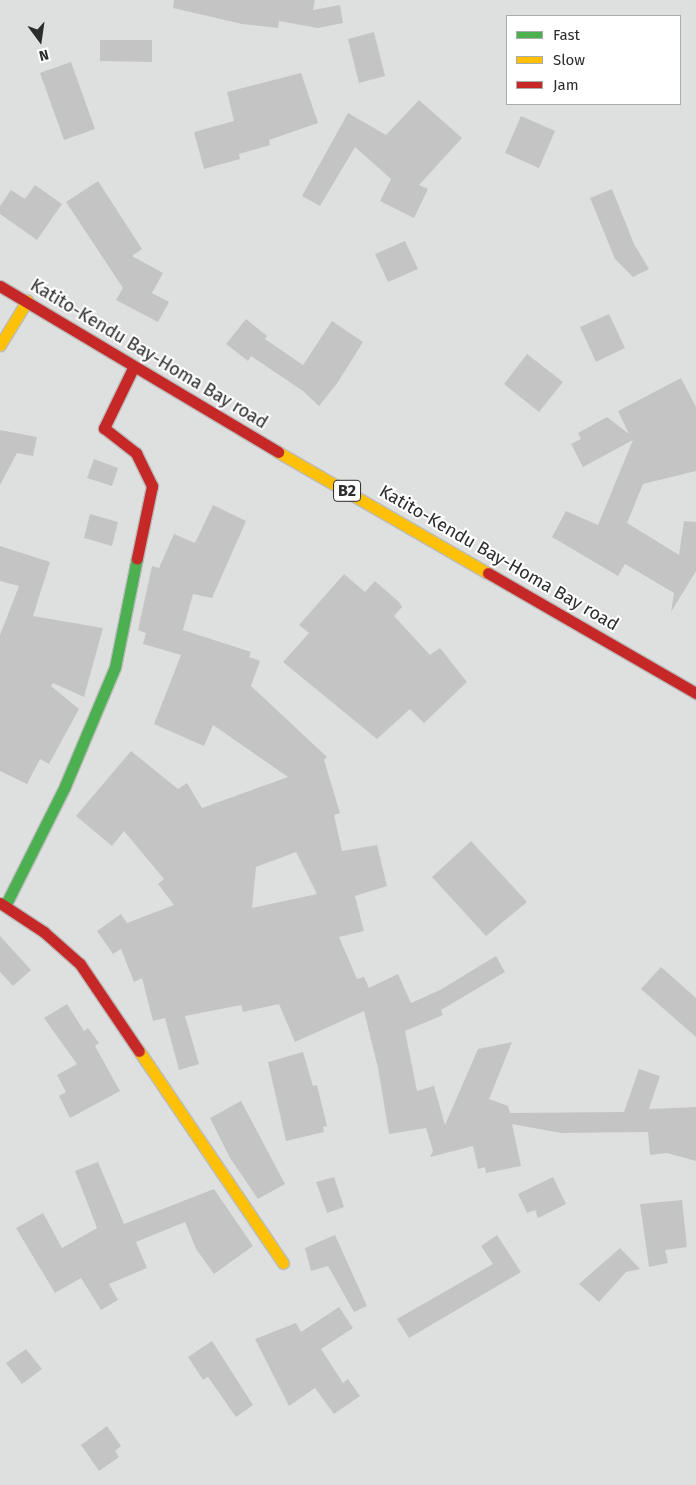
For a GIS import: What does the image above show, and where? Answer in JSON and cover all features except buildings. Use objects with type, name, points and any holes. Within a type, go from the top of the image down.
[{"type":"main road","name":"Katito-Kendu Bay-Homa Bay road","points":[[0,286],[133,368],[696,693]]},
{"type":"main road","points":[[0,345],[27,301]]},
{"type":"main road","points":[[133,368],[104,428],[136,453],[152,486],[115,667],[66,786],[3,904],[44,932],[80,964],[284,1263]]},
{"type":"traffic: fast","points":[[6,904],[65,786],[115,667],[137,558]]},
{"type":"traffic: slow","points":[[0,345],[27,301]]},
{"type":"traffic: slow","points":[[278,452],[488,573]]},
{"type":"traffic: slow","points":[[139,1051],[283,1263]]},
{"type":"traffic: jam","points":[[0,286],[278,452]]},
{"type":"traffic: jam","points":[[133,368],[104,428],[136,453],[152,486],[137,558]]},
{"type":"traffic: jam","points":[[488,573],[696,693]]},
{"type":"traffic: jam","points":[[0,903],[44,932],[80,964],[139,1051]]}]
